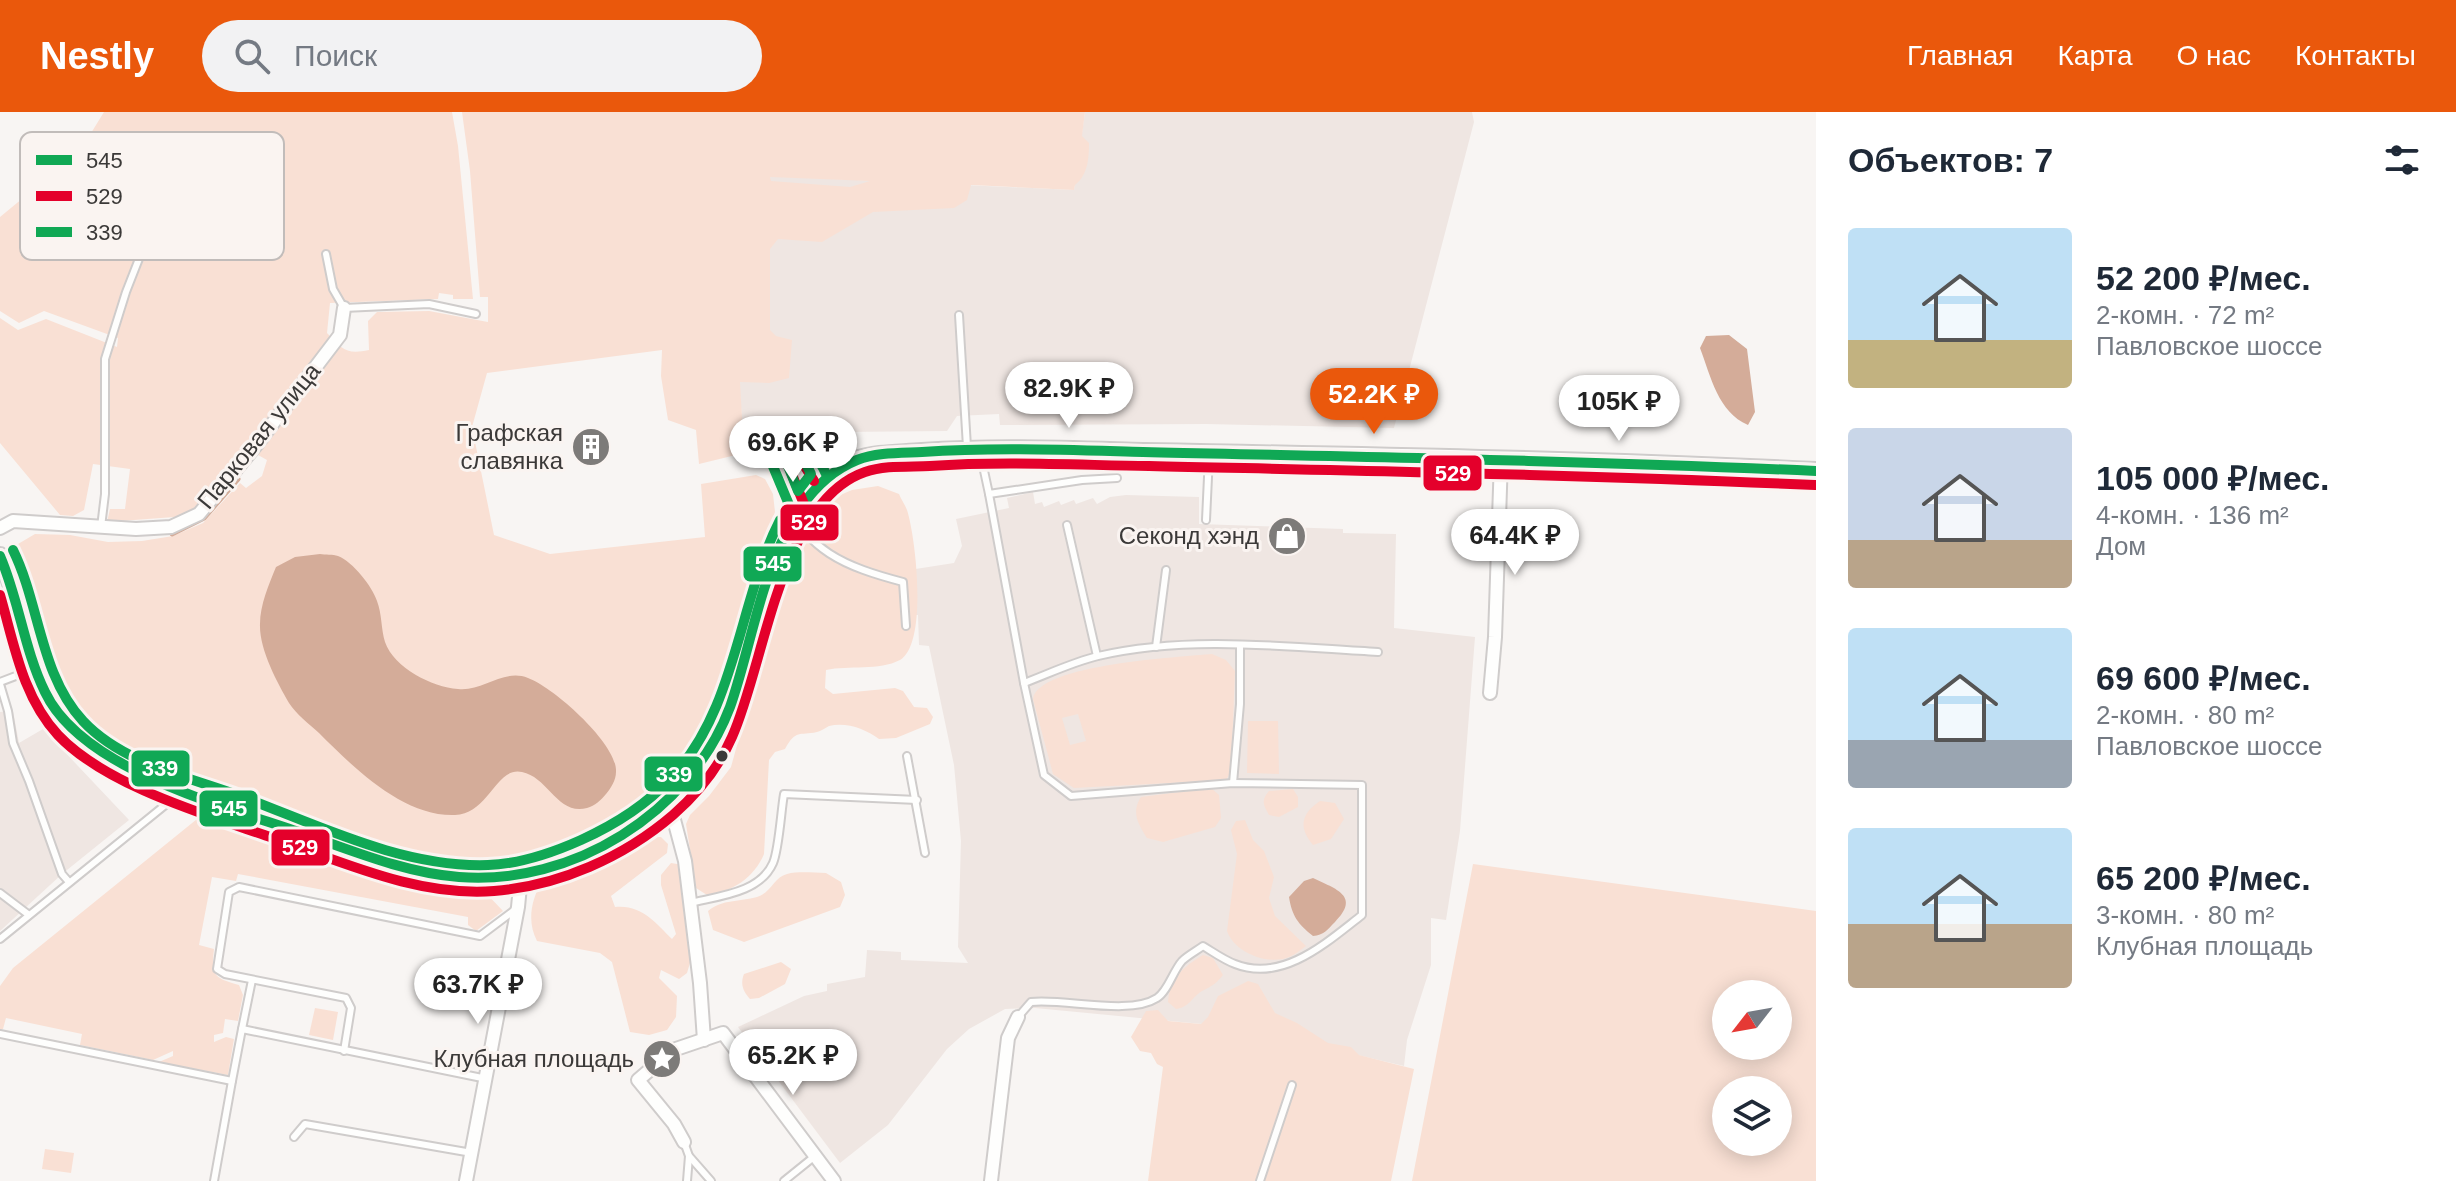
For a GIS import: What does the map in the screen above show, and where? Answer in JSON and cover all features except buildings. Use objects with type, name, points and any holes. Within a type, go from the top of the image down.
[{"type":"main road","points":[[0,556],[24,621],[45,694],[81,739],[138,772],[371,858],[457,878],[490,879],[521,876],[566,862],[610,842],[669,801],[689,779],[715,742],[732,705],[764,592],[785,537],[827,476],[857,460],[877,455],[973,449],[1420,456],[1816,471]]},
{"type":"street","name":"Парковая улица","points":[[0,528],[13,521],[101,527],[171,527],[202,517],[340,335],[344,308]]},
{"type":"street","points":[[1490,693],[1501,459]]},
{"type":"street","points":[[669,801],[685,861],[704,1040]]},
{"type":"street","points":[[466,1181],[487,1079],[521,876]]},
{"type":"street","points":[[991,1181],[1008,1038],[1018,1017]]},
{"type":"street","points":[[684,1142],[674,1124],[638,1080],[673,1050],[723,1033],[834,1181]]},
{"type":"lane","points":[[326,254],[333,289],[344,308],[429,304],[476,314]]},
{"type":"lane","points":[[101,527],[105,494],[105,359],[139,260]]},
{"type":"lane","points":[[959,315],[973,449],[989,494],[1044,775],[1071,796],[1233,783],[1362,785],[1362,915],[1319,948],[1289,965],[1258,970],[1236,965],[1203,946],[1182,961],[1159,998],[1115,1006],[1046,1000],[1031,1002],[1018,1017]]},
{"type":"lane","points":[[827,476],[819,456],[808,448],[797,444],[776,448],[771,455],[795,519],[805,534],[831,556],[860,570],[903,582],[906,626]]},
{"type":"lane","points":[[1206,520],[1210,453]]},
{"type":"lane","points":[[989,494],[1117,478]]},
{"type":"lane","points":[[1067,525],[1097,656]]},
{"type":"lane","points":[[1156,647],[1166,570]]},
{"type":"lane","points":[[1024,683],[1097,656],[1156,647],[1240,645],[1378,652]]},
{"type":"lane","points":[[1233,783],[1240,704],[1240,645]]},
{"type":"lane","points":[[37,668],[0,683],[13,743],[62,874],[69,882]]},
{"type":"lane","points":[[907,756],[925,853]]},
{"type":"lane","points":[[0,939],[183,790]]},
{"type":"lane","points":[[690,903],[748,888],[761,879],[773,863],[784,794],[917,800]]},
{"type":"lane","points":[[344,1051],[351,1008],[346,998],[225,974],[217,969],[229,892],[239,887],[480,936],[518,907]]},
{"type":"lane","points":[[0,894],[29,915]]},
{"type":"lane","points":[[214,1181],[252,980]]},
{"type":"lane","points":[[242,1029],[487,1079]]},
{"type":"lane","points":[[0,1034],[232,1081]]},
{"type":"lane","points":[[1260,1181],[1292,1085]]},
{"type":"lane","points":[[294,1137],[305,1124],[472,1153]]},
{"type":"lane","points":[[684,1142],[689,1156],[711,1181]]},
{"type":"lane","points":[[687,1181],[689,1156]]},
{"type":"lane","points":[[784,1181],[815,1156]]},
{"type":"shaded area","points":[[104,112],[452,112],[473,299],[453,299],[453,295],[439,293],[438,299],[330,303],[327,333],[341,347],[355,352],[369,350],[368,321],[377,312],[429,311],[488,322],[488,297],[480,297],[462,112],[1085,112],[1082,136],[1089,143],[1087,166],[1074,190],[971,185],[967,200],[954,208],[873,212],[822,242],[778,239],[770,249],[770,330],[776,336],[792,340],[789,378],[769,383],[740,382],[744,453],[699,464],[696,430],[668,420],[661,376],[662,350],[487,373],[472,427],[494,535],[550,554],[705,537],[701,484],[756,475],[765,479],[773,494],[775,512],[713,708],[679,766],[653,793],[603,829],[570,846],[535,855],[494,860],[448,857],[384,845],[224,787],[129,749],[93,726],[66,697],[53,675],[15,554],[18,544],[35,534],[70,535],[108,542],[173,536],[203,523],[240,483],[246,488],[262,476],[267,460],[258,455],[248,461],[188,516],[107,522],[110,509],[125,509],[130,469],[93,464],[84,510],[73,516],[60,515],[0,443],[0,318],[18,330],[46,319],[117,347],[118,338],[44,311],[19,323],[0,311],[0,217],[20,200],[20,260],[284,260],[284,132],[92,132]],"holes":[[[770,177],[870,181],[850,187],[771,181]]]},
{"type":"shaded area","points":[[1085,112],[1472,112],[1474,122],[1394,428],[1206,424],[1000,425],[999,414],[957,416],[947,431],[743,433],[739,382],[769,382],[770,176],[1074,190]]},
{"type":"shaded area","points":[[1729,335],[1747,349],[1755,412],[1748,425],[1729,412],[1723,403],[1700,348],[1706,336]]},
{"type":"shaded area","points":[[878,486],[899,494],[907,510],[916,566],[914,634],[909,650],[900,660],[883,666],[826,670],[825,688],[833,694],[895,688],[903,691],[914,707],[927,708],[933,717],[930,724],[896,738],[879,739],[862,729],[842,725],[795,736],[785,749],[775,752],[769,760],[764,854],[760,863],[741,882],[725,891],[707,895],[696,888],[686,824],[690,815],[731,767],[786,566],[809,534],[820,510],[833,498],[852,490]]},
{"type":"shaded area","points":[[1033,492],[1035,504],[1042,502],[1044,507],[1059,501],[1061,505],[1074,500],[1076,504],[1093,498],[1097,504],[1110,497],[1126,495],[1199,497],[1199,524],[1396,534],[1394,628],[1475,637],[1460,831],[1446,920],[1431,918],[1431,965],[1407,1040],[1404,1066],[1244,1028],[1035,1008],[1005,1009],[969,1029],[947,1049],[888,1125],[840,1163],[738,1027],[804,996],[827,991],[827,984],[865,977],[867,950],[901,952],[901,960],[968,963],[958,947],[961,841],[954,765],[929,646],[919,645],[918,615],[912,615],[909,570],[954,563],[962,546],[956,519],[1009,508],[1007,498]]},
{"type":"shaded area","points":[[320,554],[338,556],[350,563],[371,588],[380,611],[385,642],[405,668],[426,680],[458,689],[476,687],[510,676],[528,678],[567,704],[596,732],[614,760],[615,778],[600,801],[587,808],[568,806],[531,775],[513,772],[467,813],[436,813],[398,799],[363,774],[292,707],[274,675],[260,634],[265,595],[276,567],[295,557]]},
{"type":"shaded area","points":[[1212,654],[1226,660],[1235,671],[1231,771],[1226,780],[1074,788],[1053,774],[1033,699],[1041,687],[1084,670],[1113,664]],"holes":[[[1078,714],[1086,741],[1070,745],[1062,718]]]},
{"type":"shaded area","points":[[13,711],[19,743],[43,729],[129,820],[62,874],[0,931],[0,712]]},
{"type":"shaded area","points":[[1248,721],[1278,721],[1279,774],[1247,773]]},
{"type":"shaded area","points":[[1211,788],[1219,795],[1221,818],[1215,827],[1163,842],[1147,838],[1136,813],[1141,797]]},
{"type":"shaded area","points":[[1293,789],[1298,797],[1298,807],[1279,817],[1269,815],[1264,803],[1269,791]]},
{"type":"shaded area","points":[[1320,801],[1335,803],[1344,819],[1331,839],[1313,845],[1305,832],[1304,821]]},
{"type":"shaded area","points":[[202,815],[376,872],[484,891],[503,911],[476,931],[468,925],[468,917],[238,874],[236,881],[212,877],[199,945],[214,949],[216,974],[239,985],[243,995],[238,1021],[225,1019],[223,1033],[214,1035],[214,1042],[226,1037],[234,1039],[228,1075],[159,1062],[173,1056],[173,1051],[153,1060],[80,1045],[82,1034],[6,1018],[3,1029],[0,1029],[0,986],[13,968]]},
{"type":"shaded area","points":[[1245,820],[1253,840],[1264,851],[1274,877],[1269,898],[1275,916],[1306,946],[1286,958],[1266,959],[1250,954],[1236,944],[1227,931],[1237,854],[1231,830],[1236,821]]},
{"type":"shaded area","points":[[652,837],[661,837],[668,844],[667,853],[611,896],[615,907],[633,908],[654,921],[672,939],[676,934],[661,885],[661,875],[671,863],[683,865],[692,956],[687,973],[679,979],[661,970],[659,978],[677,996],[676,1017],[667,1030],[649,1035],[630,1032],[612,962],[600,953],[537,941],[531,919],[541,883],[596,868]]},
{"type":"shaded area","points":[[1473,864],[1816,911],[1816,1181],[1412,1181]]},
{"type":"shaded area","points":[[826,873],[841,882],[845,895],[840,907],[744,942],[713,930],[708,911],[713,907],[762,895],[787,874]]},
{"type":"shaded area","points":[[1313,878],[1342,894],[1346,906],[1327,930],[1313,936],[1296,919],[1289,897],[1304,881]]},
{"type":"shaded area","points":[[1203,955],[1213,958],[1223,975],[1176,1009],[1168,1002],[1175,980]]},
{"type":"shaded area","points":[[781,962],[791,969],[785,984],[759,998],[750,999],[743,987],[744,974]]},
{"type":"shaded area","points":[[1248,981],[1258,984],[1275,1013],[1328,1043],[1351,1047],[1359,1055],[1414,1069],[1391,1181],[1148,1181],[1163,1067],[1157,1064],[1151,1053],[1140,1051],[1131,1037],[1146,1011],[1158,1010],[1168,1021],[1201,1024],[1218,996]]},
{"type":"shaded area","points":[[315,1008],[338,1012],[333,1040],[309,1035]]},
{"type":"shaded area","points":[[45,1149],[74,1153],[71,1173],[42,1169]]},
{"type":"waterway","points":[[172,534],[204,518],[238,479]]},
{"type":"transit line","name":"545","points":[[795,519],[772,464],[771,455],[776,448],[794,445],[808,450],[827,476]]},
{"type":"transit line","name":"545","points":[[0,556],[45,692],[64,720],[91,744],[162,784],[365,855],[440,875],[501,877],[543,869],[584,855],[622,835],[656,810],[687,780],[712,745],[730,707],[771,567],[786,533],[804,502],[828,477],[865,457],[897,453],[1032,449],[1816,471]]},
{"type":"transit line","name":"339","points":[[794,458],[805,462],[811,474],[798,491],[786,461],[794,458]]},
{"type":"transit line","name":"529","points":[[808,514],[786,460],[801,460],[814,481]]},
{"type":"transit line","name":"529","points":[[0,595],[21,668],[46,720],[78,753],[103,769],[189,809],[381,876],[437,889],[494,891],[542,883],[590,867],[654,830],[699,789],[721,759],[732,737],[794,549],[813,515],[836,489],[865,472],[897,467],[1040,464],[1815,485]]},
{"type":"transit line","name":"339","points":[[13,550],[58,683],[83,721],[117,748],[157,767],[361,842],[424,860],[488,865],[536,857],[581,840],[629,814],[670,779],[710,721],[766,552],[780,520]]},
{"type":"place","name":"Графская славянка","points":[[591,447]]},
{"type":"place","name":"Секонд хэнд","points":[[1287,536]]},
{"type":"place","name":"Клубная площадь","points":[[662,1059]]}]
